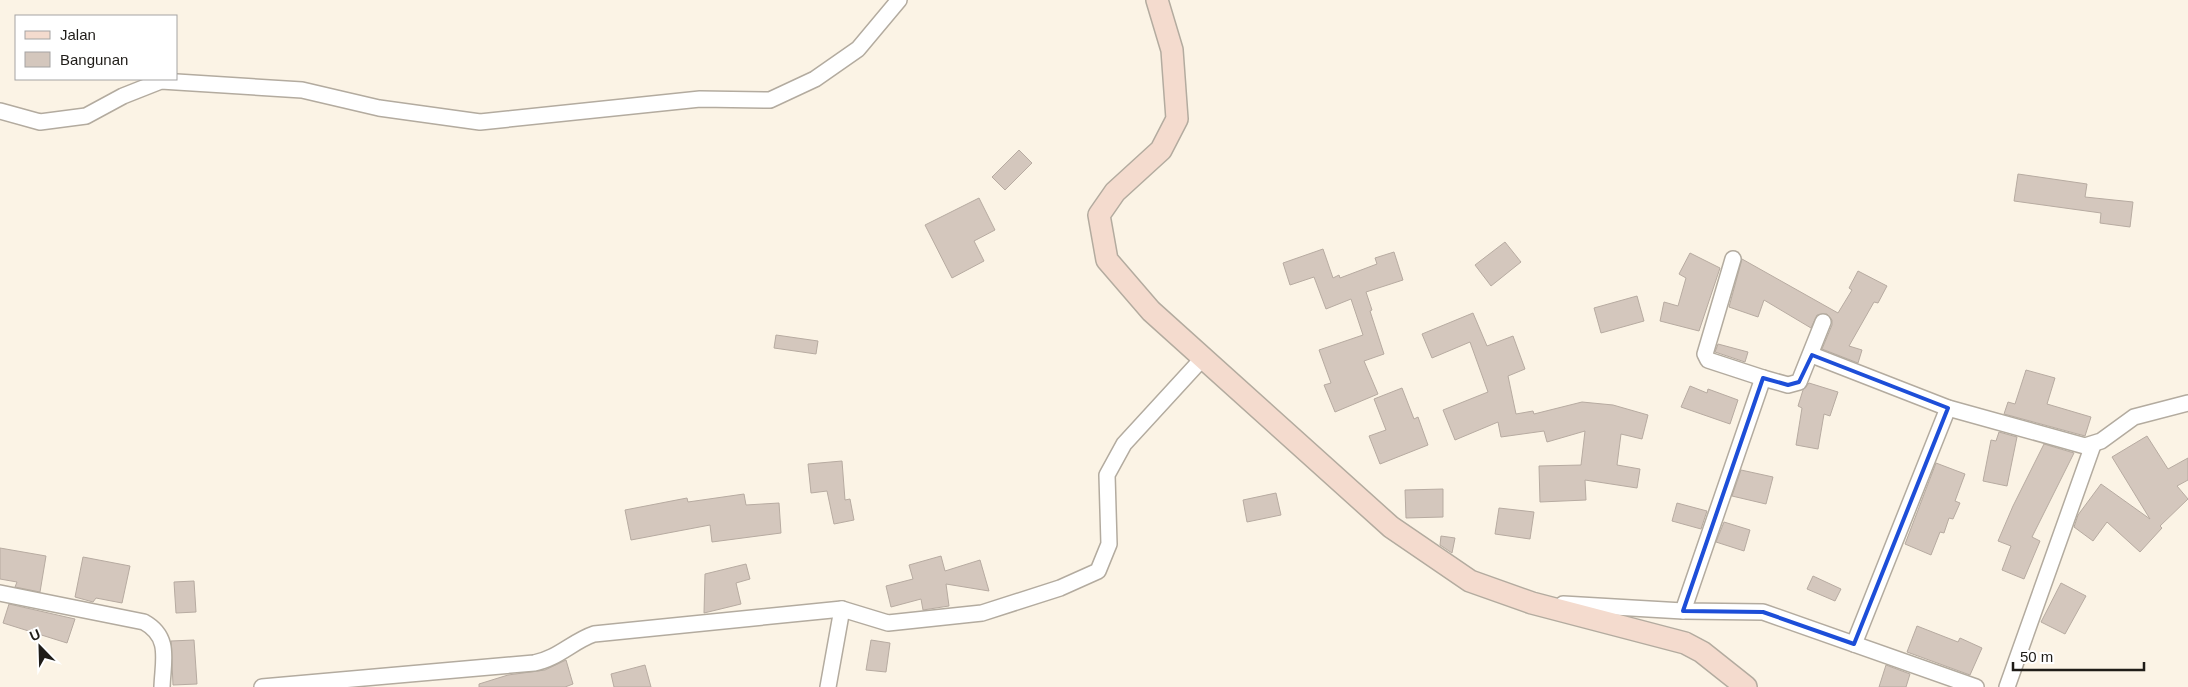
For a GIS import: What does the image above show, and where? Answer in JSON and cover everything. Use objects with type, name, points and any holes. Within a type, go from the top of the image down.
[{"type":"street","points":[[0,111],[40,122],[86,116],[123,96],[162,81],[302,90],[379,108],[480,122],[700,99],[770,100],[815,79],[858,49],[899,0]]},
{"type":"street","points":[[1157,0],[1172,50],[1177,119],[1161,150],[1115,192],[1099,214],[1107,260],[1151,311],[1202,359],[1391,527],[1470,581],[1532,603],[1685,643],[1702,652],[1746,687]]},
{"type":"street","points":[[1733,260],[1705,354],[1708,360],[1788,385],[1799,382],[1812,355],[1823,322]]},
{"type":"street","points":[[1812,355],[1948,408],[2078,445],[2093,445],[2134,417],[2188,403]]},
{"type":"street","points":[[262,687],[534,663],[548,659],[584,637],[594,634],[842,609],[888,623],[982,613],[1060,588],[1098,571],[1109,544],[1107,475],[1124,444],[1202,359]]},
{"type":"street","points":[[1683,611],[1763,378]]},
{"type":"street","points":[[1854,644],[1948,408]]},
{"type":"street","points":[[2007,687],[2093,445]]},
{"type":"street","points":[[0,592],[144,622],[154,627],[161,636],[163,646],[162,687]]},
{"type":"street","points":[[1532,603],[1683,611],[1763,612],[1976,687]]},
{"type":"street","points":[[828,687],[842,609]]},
{"type":"highlighted area","points":[[1812,355],[1948,408],[1854,644],[1763,612],[1683,611],[1763,378],[1788,385],[1799,382]]},
{"type":"building","points":[[1019,150],[1032,163],[1005,190],[992,177]]},
{"type":"building","points":[[2018,174],[2087,184],[2085,197],[2133,202],[2130,227],[2100,223],[2101,213],[2014,201]]},
{"type":"building","points":[[979,198],[995,230],[974,241],[984,261],[952,278],[925,225]]},
{"type":"building","points":[[1505,242],[1521,262],[1491,286],[1475,265]]},
{"type":"building","points":[[1323,249],[1333,278],[1339,275],[1340,278],[1377,264],[1375,258],[1394,252],[1403,280],[1366,292],[1384,354],[1364,361],[1378,394],[1335,412],[1324,385],[1331,383],[1319,350],[1363,335],[1351,299],[1326,309],[1314,277],[1290,285],[1283,263]]},
{"type":"building","points":[[1690,253],[1720,268],[1699,331],[1660,321],[1664,302],[1678,306],[1686,278],[1679,274]]},
{"type":"building","points":[[1742,259],[1838,313],[1852,290],[1849,288],[1858,271],[1887,286],[1878,303],[1874,302],[1849,346],[1862,350],[1858,363],[1822,349],[1832,325],[1832,320],[1827,314],[1817,315],[1811,328],[1764,300],[1758,317],[1729,307]]},
{"type":"building","points":[[1637,296],[1644,321],[1601,333],[1594,308]]},
{"type":"building","points":[[1473,313],[1487,346],[1513,336],[1525,369],[1508,376],[1516,414],[1533,411],[1534,414],[1582,402],[1613,405],[1648,415],[1642,439],[1621,434],[1617,465],[1640,469],[1637,488],[1585,480],[1586,500],[1540,502],[1539,466],[1581,465],[1585,431],[1547,442],[1544,431],[1501,437],[1498,422],[1455,440],[1443,410],[1488,392],[1470,342],[1432,358],[1422,334]]},
{"type":"building","points":[[776,335],[818,341],[816,354],[774,348]]},
{"type":"building","points":[[1718,344],[1748,352],[1745,362],[1715,352]]},
{"type":"building","points":[[2026,370],[2055,378],[2047,404],[2091,417],[2085,436],[2004,414],[2008,402],[2015,404]]},
{"type":"building","points":[[1809,383],[1838,392],[1830,416],[1824,414],[1818,449],[1796,445],[1802,408],[1798,406],[1803,390]]},
{"type":"building","points":[[1690,386],[1707,393],[1708,389],[1738,400],[1730,424],[1681,407]]},
{"type":"building","points":[[1402,388],[1414,419],[1418,417],[1428,445],[1380,464],[1369,436],[1386,430],[1374,399]]},
{"type":"building","points":[[1999,432],[2017,437],[2007,486],[1983,481],[1991,440],[1996,441]]},
{"type":"building","points":[[2147,436],[2168,469],[2188,458],[2188,480],[2177,486],[2188,499],[2160,526],[2162,528],[2140,552],[2107,522],[2093,541],[2074,527],[2078,515],[2101,484],[2150,519],[2112,457]]},
{"type":"building","points":[[2044,444],[2074,453],[2032,537],[2040,541],[2024,579],[2002,570],[2011,546],[1998,541]]},
{"type":"building","points":[[842,461],[845,500],[850,499],[854,520],[834,524],[827,491],[811,493],[808,464]]},
{"type":"building","points":[[1936,463],[1965,474],[1955,501],[1960,503],[1953,519],[1949,518],[1944,533],[1940,532],[1931,555],[1905,544]]},
{"type":"building","points":[[1741,470],[1773,477],[1766,504],[1732,496]]},
{"type":"building","points":[[1443,489],[1443,517],[1406,518],[1405,490]]},
{"type":"building","points":[[1276,493],[1281,515],[1247,522],[1243,500]]},
{"type":"building","points":[[744,494],[746,505],[779,503],[781,533],[712,542],[710,525],[631,540],[625,510],[687,498],[688,502]]},
{"type":"building","points":[[1677,503],[1707,511],[1701,529],[1672,521]]},
{"type":"building","points":[[1499,508],[1534,512],[1530,539],[1495,534]]},
{"type":"building","points":[[1724,522],[1750,530],[1744,551],[1716,542]]},
{"type":"building","points":[[1441,536],[1455,538],[1452,553],[1440,545]]},
{"type":"building","points":[[0,548],[46,556],[40,592],[15,587],[17,582],[0,579]]},
{"type":"building","points":[[941,556],[945,571],[980,560],[989,591],[946,584],[949,606],[923,610],[921,599],[891,607],[886,586],[913,579],[909,565]]},
{"type":"building","points":[[83,557],[130,566],[122,603],[96,598],[93,602],[75,597]]},
{"type":"building","points":[[746,564],[750,579],[736,583],[741,604],[704,613],[705,574]]},
{"type":"building","points":[[1813,576],[1841,589],[1835,601],[1807,589]]},
{"type":"building","points":[[194,581],[196,612],[176,613],[174,582]]},
{"type":"building","points":[[2061,583],[2086,596],[2065,634],[2041,622]]},
{"type":"building","points":[[9,604],[75,619],[67,643],[3,623]]},
{"type":"building","points":[[1917,626],[1958,642],[1960,638],[1982,648],[1970,675],[1907,652]]},
{"type":"building","points":[[194,640],[197,684],[173,685],[171,641]]},
{"type":"building","points":[[871,640],[890,643],[886,672],[866,670]]},
{"type":"building","points":[[566,660],[573,684],[565,687],[479,687],[479,684],[508,675],[545,670]]},
{"type":"building","points":[[645,665],[651,687],[614,687],[611,674]]},
{"type":"building","points":[[1886,665],[1910,674],[1906,687],[1879,687]]}]
